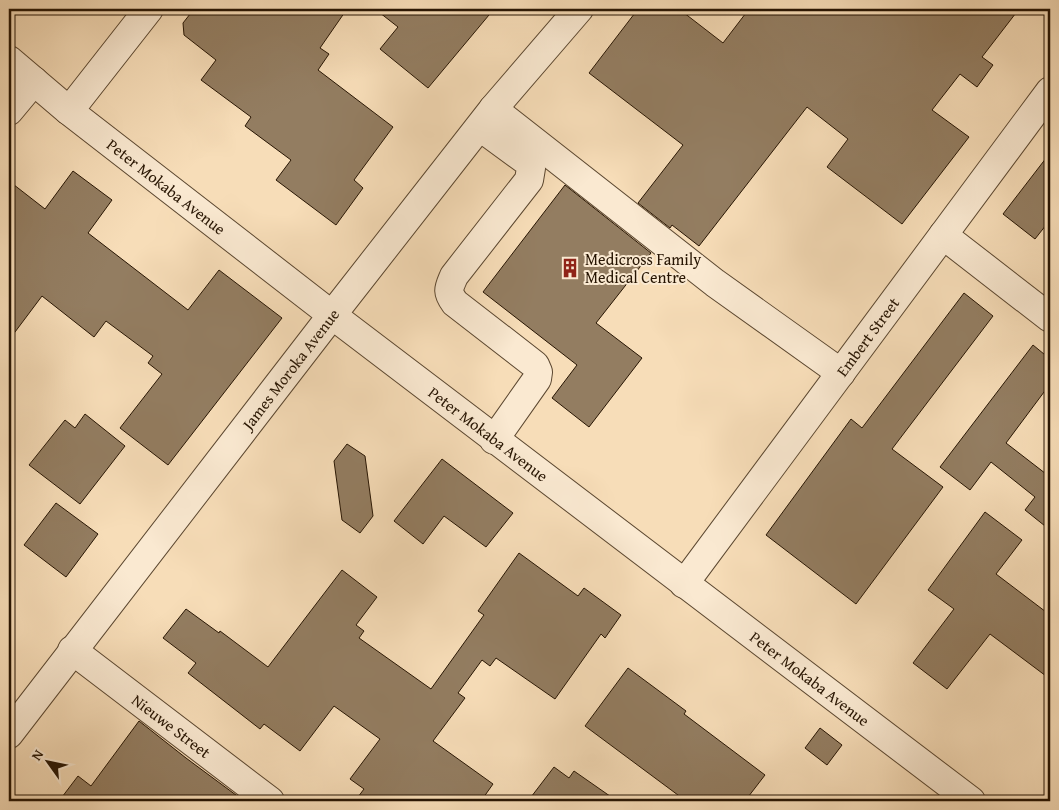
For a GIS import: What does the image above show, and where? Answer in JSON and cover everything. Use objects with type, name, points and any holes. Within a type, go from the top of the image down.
[{"type":"street","points":[[69,111],[149,9]]},
{"type":"street","name":"James Moroka Avenue","points":[[9,734],[72,650],[486,118],[578,9]]},
{"type":"street","name":"Peter Mokaba Avenue","points":[[9,60],[69,111],[494,440],[971,801]]},
{"type":"street","points":[[9,111],[34,81]]},
{"type":"street","name":"Embert Street","points":[[684,584],[1050,91]]},
{"type":"street","points":[[486,118],[841,373]]},
{"type":"street","points":[[486,118],[528,162],[531,168],[529,180],[454,276],[449,287],[449,295],[455,303],[535,365],[538,372],[538,379],[532,389],[494,440]]},
{"type":"street","points":[[943,235],[1050,318]]},
{"type":"street","name":"Nieuwe Street","points":[[72,650],[270,801]]},
{"type":"building","points":[[194,9],[347,9],[320,48],[329,54],[318,70],[393,127],[354,180],[363,188],[336,225],[276,180],[291,160],[245,126],[251,117],[201,80],[216,60],[184,35],[183,23]]},
{"type":"building","points":[[375,9],[494,9],[428,88],[380,49],[398,27]]},
{"type":"building","points":[[638,9],[679,9],[723,43],[749,9],[1019,9],[982,57],[993,65],[977,87],[960,74],[932,110],[969,137],[902,224],[827,167],[848,139],[807,107],[699,246],[672,225],[670,228],[638,203],[683,145],[589,73]]},
{"type":"building","points":[[1050,153],[1050,220],[1035,239],[1003,214]]},
{"type":"building","points":[[73,171],[112,200],[88,233],[188,310],[219,270],[282,318],[168,465],[120,428],[162,374],[148,363],[153,356],[106,321],[94,337],[42,296],[9,340],[9,181],[45,209]]},
{"type":"building","name":"Medicross Family Medical Centre","points":[[565,185],[651,253],[596,323],[642,358],[589,427],[552,398],[577,365],[483,292]]},
{"type":"building","points":[[964,293],[993,316],[892,449],[943,487],[856,604],[766,535],[851,419],[862,428]]},
{"type":"building","points":[[1033,345],[1050,359],[1050,384],[1006,443],[1050,477],[1050,530],[1025,510],[1035,497],[991,462],[970,490],[940,467]]},
{"type":"building","points":[[85,414],[125,446],[80,504],[29,465],[65,420],[75,428]]},
{"type":"building","points":[[347,444],[365,456],[373,516],[360,533],[342,520],[334,461]]},
{"type":"building","points":[[442,459],[513,513],[486,547],[444,516],[423,544],[394,521]]},
{"type":"building","points":[[56,503],[98,534],[66,577],[24,545]]},
{"type":"building","points":[[985,512],[1022,540],[996,574],[1050,615],[1050,679],[990,634],[947,689],[913,663],[954,609],[928,590]]},
{"type":"building","points":[[519,553],[578,596],[584,588],[621,615],[605,638],[601,634],[555,699],[496,658],[490,666],[482,660],[458,693],[465,698],[433,741],[493,784],[481,801],[355,801],[364,789],[350,779],[380,739],[334,706],[300,751],[264,724],[260,729],[188,673],[196,663],[163,638],[186,609],[219,633],[220,631],[268,667],[342,570],[377,597],[356,625],[364,631],[359,638],[431,689],[484,615],[478,611]]},
{"type":"building","points":[[628,668],[686,711],[684,714],[765,775],[745,801],[686,801],[585,726]]},
{"type":"building","points":[[139,721],[244,801],[59,801],[78,776],[91,786]]},
{"type":"building","points":[[820,728],[842,745],[827,765],[805,748]]},
{"type":"building","points":[[554,767],[569,778],[574,771],[617,801],[528,801]]},
{"type":"place","name":"Medicross Family Medical Centre","points":[[570,268]]}]
